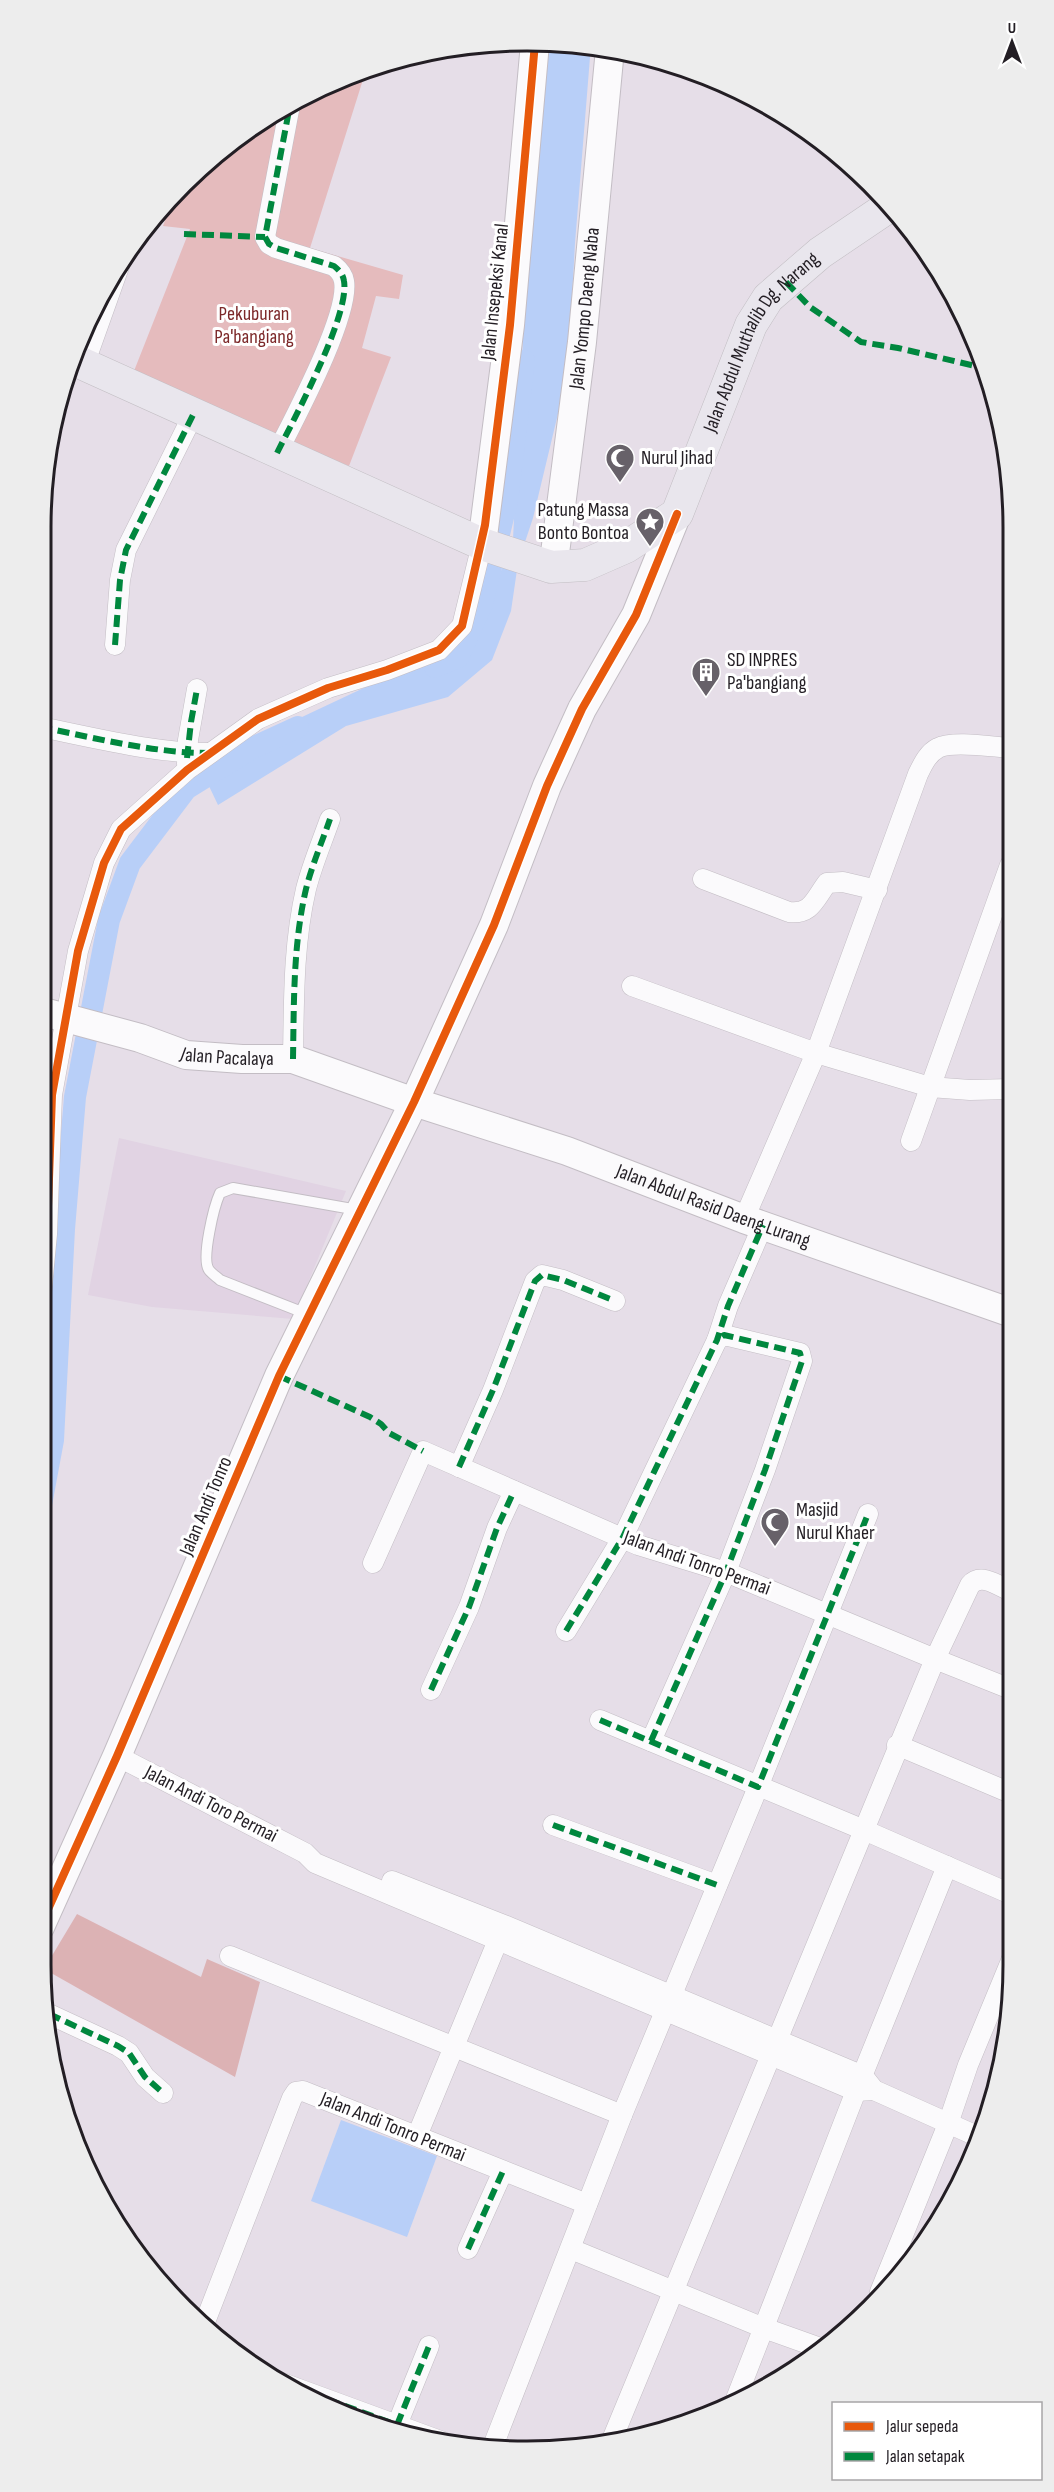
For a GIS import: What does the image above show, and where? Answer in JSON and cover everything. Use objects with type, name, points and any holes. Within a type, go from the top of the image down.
[{"type":"main road","name":"Jalan Abdul Muthalib Dg. Narang","points":[[677,514],[751,325],[768,298],[820,253],[883,211]]},
{"type":"main road","points":[[79,367],[193,415],[486,545],[542,564],[585,565],[626,547],[677,514]]},
{"type":"street","name":"Jalan Insepeksi Kanal","points":[[486,545],[510,325],[534,51]]},
{"type":"street","name":"Jalan Yompo Daeng Naba","points":[[542,564],[582,342],[609,58]]},
{"type":"street","points":[[277,453],[314,377],[337,321],[344,296],[344,281],[340,271],[334,266],[276,248],[269,244],[265,237],[288,116]]},
{"type":"street","points":[[115,645],[120,580],[126,550],[193,415]]},
{"type":"street","name":"Jalan Andi Tonro","points":[[51,1903],[117,1756],[279,1376],[414,1102],[494,926],[551,776],[582,709],[636,615],[677,514]]},
{"type":"street","points":[[51,1123],[52,1095],[72,1020],[78,951],[108,852],[121,829],[187,761],[210,753],[258,719],[328,688],[387,670],[439,650],[462,626],[486,545]]},
{"type":"street","points":[[626,547],[638,557],[652,577]]},
{"type":"street","points":[[187,761],[197,688]]},
{"type":"street","points":[[51,730],[187,761]]},
{"type":"street","points":[[566,1631],[623,1537],[717,1340],[754,1222],[918,774],[927,758],[938,748],[948,745],[1003,748]]},
{"type":"street","points":[[292,1059],[295,956],[300,922],[307,886],[330,819]]},
{"type":"street","points":[[703,879],[789,912],[800,914],[807,911],[827,883],[843,882],[877,890]]},
{"type":"street","points":[[912,1141],[1003,885]]},
{"type":"street","points":[[632,986],[816,1053],[930,1087],[1003,1089]]},
{"type":"street","name":"Jalan Pacalaya","points":[[72,1020],[140,1038],[186,1055],[242,1059],[292,1059],[414,1102]]},
{"type":"street","name":"Jalan Abdul Rasid Daeng Lurang","points":[[414,1102],[567,1151],[754,1222],[1003,1310]]},
{"type":"street","points":[[459,1467],[493,1390],[535,1281],[542,1275],[563,1280],[615,1301]]},
{"type":"street","points":[[651,1741],[726,1572],[802,1361],[800,1353],[724,1335],[717,1340]]},
{"type":"street","name":"Jalan Andi Tonro Permai","points":[[374,1563],[423,1451],[638,1545],[726,1572],[1003,1686]]},
{"type":"street","points":[[431,1690],[469,1607],[497,1528],[514,1491]]},
{"type":"street","points":[[495,2440],[622,2115],[758,1787],[867,1514]]},
{"type":"street","points":[[615,2433],[775,2048],[897,1745],[935,1659],[974,1580],[983,1579],[1003,1588]]},
{"type":"street","points":[[600,1720],[1003,1891]]},
{"type":"street","points":[[897,1745],[1003,1790]]},
{"type":"street","name":"Jalan Andi Toro Permai","points":[[117,1756],[313,1853],[315,1863],[501,1932]]},
{"type":"street","points":[[553,1825],[717,1885]]},
{"type":"street","points":[[739,2392],[864,2086],[947,1866]]},
{"type":"street","points":[[417,2136],[501,1932],[972,2134]]},
{"type":"street","points":[[230,1956],[622,2115]]},
{"type":"street","points":[[886,2278],[1002,1982]]},
{"type":"street","points":[[54,2016],[118,2046],[129,2054],[145,2077],[163,2093]]},
{"type":"street","name":"Jalan Andi Tonro Permai","points":[[207,2317],[291,2098],[296,2092],[303,2091],[587,2204]]},
{"type":"street","points":[[468,2249],[503,2171]]},
{"type":"street","points":[[571,2249],[764,2328],[813,2346]]},
{"type":"street","points":[[398,2423],[429,2346]]},
{"type":"lane","points":[[309,1315],[220,1280],[209,1270],[206,1260],[220,1192],[233,1188],[359,1210]]},
{"type":"shaded area","points":[[119,1138],[346,1191],[293,1319],[152,1307],[88,1295]]},
{"type":"shaded area","points":[[77,1914],[201,1977],[207,1959],[260,1982],[235,2077],[51,1973],[51,1957]]},
{"type":"green space","name":"Pekuburan Pa'bangiang","points":[[363,80],[310,248],[403,275],[399,299],[376,296],[362,348],[391,357],[349,466],[170,394],[134,371],[190,229],[163,226],[167,216],[190,190],[237,149],[316,100]]},
{"type":"water","points":[[546,52],[590,55],[575,243],[568,372],[533,518],[518,563],[511,611],[492,660],[448,697],[346,726],[218,805],[208,784],[302,717],[387,677],[473,646],[513,539],[525,299]]},
{"type":"water","points":[[341,2120],[437,2156],[407,2237],[311,2201]]},
{"type":"waterway","points":[[435,667],[458,657],[482,604],[507,501],[524,361]]},
{"type":"waterway","points":[[51,1451],[64,1229],[75,1097],[109,920],[130,863],[186,789],[252,748],[298,727]]},
{"type":"marked path","points":[[277,453],[319,367],[344,297],[344,281],[341,272],[334,266],[276,248],[269,244],[265,237],[288,116]]},
{"type":"marked path","points":[[184,234],[265,237]]},
{"type":"marked path","points":[[786,282],[810,307],[861,342],[975,366]]},
{"type":"marked path","points":[[115,645],[120,580],[126,550],[193,415]]},
{"type":"marked path","points":[[187,758],[197,689]]},
{"type":"marked path","points":[[51,729],[146,748],[209,753]]},
{"type":"marked path","points":[[293,1059],[295,974],[302,910],[311,871],[330,819]]},
{"type":"marked path","points":[[566,1631],[623,1537],[717,1340],[728,1306],[763,1225]]},
{"type":"marked path","points":[[459,1467],[493,1390],[535,1281],[542,1275],[563,1280],[615,1301]]},
{"type":"marked path","points":[[651,1741],[726,1572],[765,1470],[802,1361],[800,1353],[724,1335],[717,1340]]},
{"type":"marked path","points":[[279,1376],[370,1417],[389,1433],[423,1451]]},
{"type":"marked path","points":[[431,1690],[469,1607],[497,1528],[514,1491]]},
{"type":"marked path","points":[[600,1720],[758,1787],[868,1514]]},
{"type":"marked path","points":[[553,1825],[717,1885]]},
{"type":"marked path","points":[[54,2016],[129,2053],[145,2077],[163,2093]]},
{"type":"marked path","points":[[468,2249],[503,2171]]},
{"type":"marked path","points":[[398,2423],[429,2346]]},
{"type":"cycle path","points":[[51,1123],[52,1095],[78,951],[104,863],[121,829],[187,770],[258,719],[328,688],[387,670],[439,650],[462,626],[485,525],[510,325],[534,51]]},
{"type":"cycle path","points":[[51,1903],[117,1756],[279,1376],[414,1102],[494,925],[547,786],[582,709],[636,615],[677,514]]},
{"type":"place","name":"Nurul Jihad","points":[[620,484]]},
{"type":"place","name":"Patung Massa Bonto Bontoa","points":[[650,548]]},
{"type":"place","name":"SD INPRES Pa'bangiang","points":[[706,698]]},
{"type":"place","name":"Masjid Nurul Khaer","points":[[775,1548]]}]
